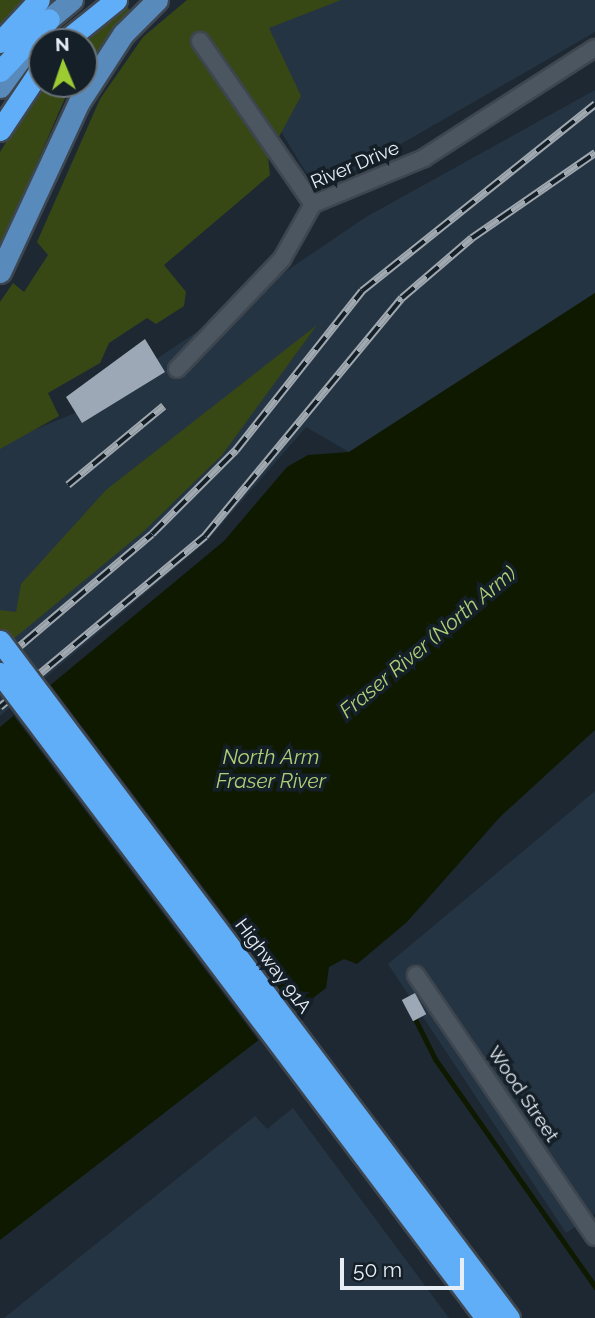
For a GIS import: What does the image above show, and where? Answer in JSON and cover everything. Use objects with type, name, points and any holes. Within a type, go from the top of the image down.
[{"type":"highway","points":[[0,42],[39,0]]},
{"type":"highway","points":[[81,28],[116,0]]},
{"type":"highway","points":[[0,71],[49,19]]},
{"type":"highway","points":[[0,130],[28,88]]},
{"type":"highway","name":"Highway 91A","points":[[0,641],[509,1318]]},
{"type":"highway","points":[[0,673],[486,1318]]},
{"type":"main road","points":[[0,88],[49,19],[72,0]]},
{"type":"main road","points":[[0,272],[79,102],[123,34],[157,0]]},
{"type":"street","points":[[200,41],[313,204]]},
{"type":"street","name":"River Drive","points":[[177,369],[282,259],[313,204],[424,158],[595,48]]},
{"type":"street","name":"Wood Street","points":[[416,975],[595,1237]]},
{"type":"shaded area","points":[[246,0],[595,0],[595,32],[318,192],[209,14]]},
{"type":"shaded area","points":[[595,90],[595,293],[349,452],[306,427],[207,541],[0,716],[0,444],[80,411],[366,217]]},
{"type":"shaded area","points":[[595,791],[595,1214],[566,1233],[388,964]]},
{"type":"shaded area","points":[[293,1108],[449,1318],[4,1318],[255,1116],[267,1129]]},
{"type":"green space","points":[[0,0],[23,0],[0,26]]},
{"type":"green space","points":[[187,0],[341,0],[269,28],[301,96],[268,157],[270,175],[164,265],[186,292],[184,306],[156,324],[147,318],[109,343],[100,363],[48,393],[59,416],[0,449],[0,302],[13,283],[24,292],[48,255],[37,242],[100,99],[143,37]]},
{"type":"green space","points":[[125,4],[131,12],[98,51],[97,28]]},
{"type":"green space","points":[[33,98],[65,98],[0,249],[0,152]]},
{"type":"green space","points":[[317,325],[222,455],[144,531],[0,650],[0,610],[16,612],[21,584],[106,490]]},
{"type":"water","name":"North Arm Fraser River","points":[[595,293],[595,730],[500,817],[407,922],[357,964],[344,959],[329,967],[326,988],[0,1240],[0,727],[224,541],[287,467],[308,455],[349,452]]},
{"type":"pier","points":[[50,684],[298,1013],[260,1042],[12,713]]},
{"type":"building","points":[[145,339],[165,372],[82,423],[66,397]]},
{"type":"building","points":[[415,993],[426,1014],[413,1021],[402,1000]]},
{"type":"waterway","points":[[415,1019],[435,1059],[595,1287]]},
{"type":"railway","points":[[0,663],[152,534],[236,450],[362,291],[595,104]]},
{"type":"railway","points":[[0,707],[205,536],[402,298],[472,238],[595,153]]},
{"type":"railway","points":[[68,485],[164,406]]},
{"type":"water label","name":"Fraser River (North Arm)","points":[[428,642]]}]
